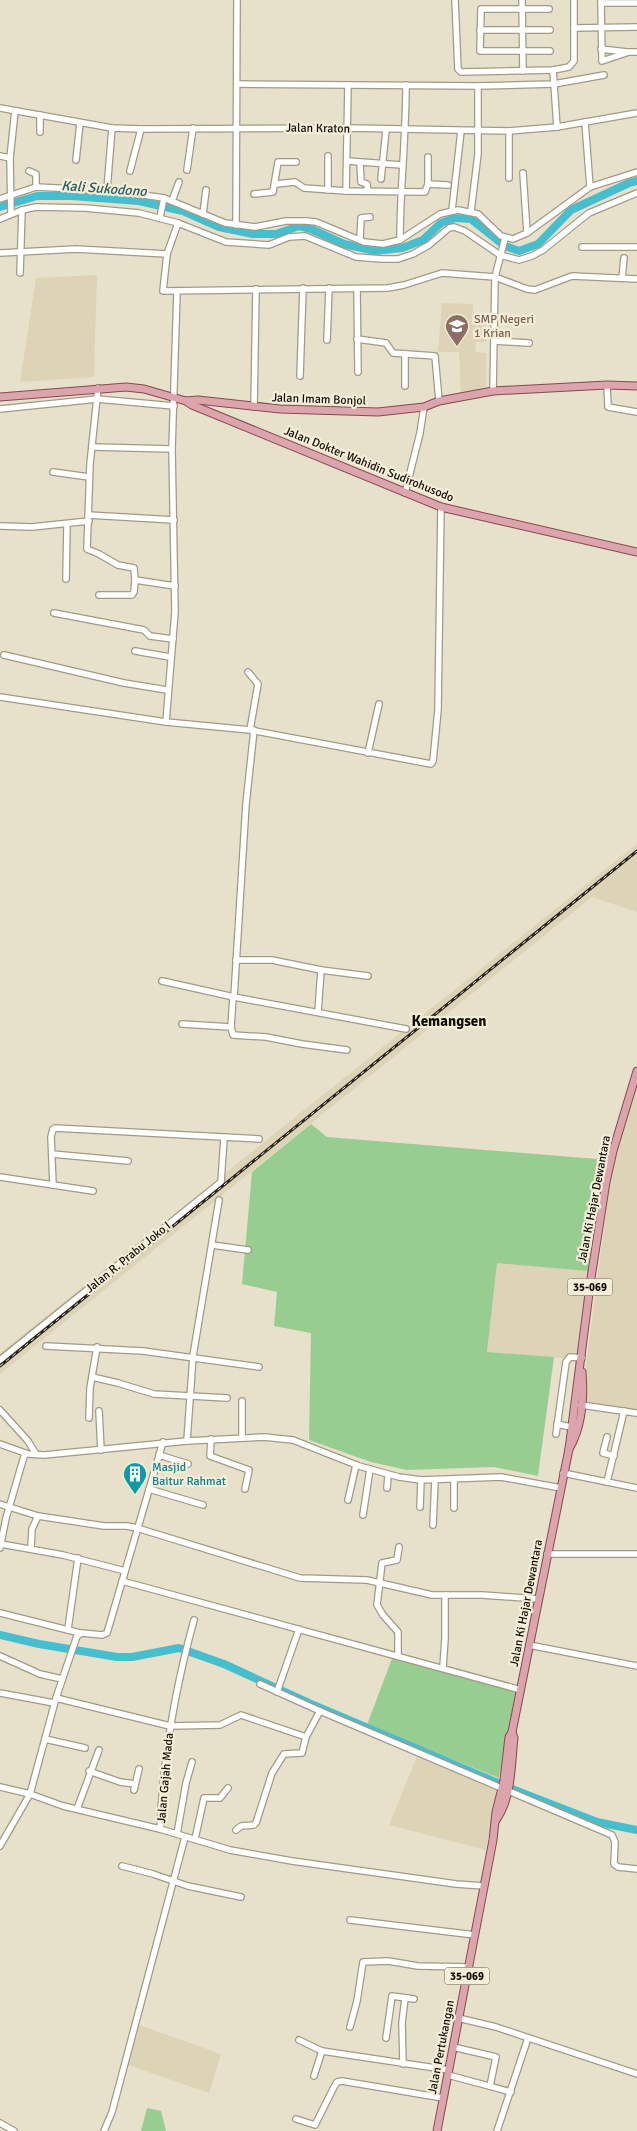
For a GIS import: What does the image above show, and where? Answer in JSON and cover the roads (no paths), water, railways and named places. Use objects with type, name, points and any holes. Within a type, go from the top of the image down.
[{"type":"main road","name":"Jalan Imam Bonjol","points":[[0,397],[126,387],[174,396],[186,401],[198,400],[254,407],[378,412],[424,407],[439,401],[493,390],[607,385],[637,386]]},
{"type":"main road","name":"Jalan Dokter Wahidin Sudirohusodo","points":[[186,401],[441,507],[637,552]]},
{"type":"main road","name":"Jalan Ki Hajar Dewantara","points":[[578,1411],[570,1386],[577,1359],[606,1182],[615,1143],[637,1071]]},
{"type":"main road","name":"Jalan Ki Hajar Dewantara","points":[[505,1786],[509,1737],[512,1732],[521,1690],[563,1473],[569,1449],[575,1439],[583,1385],[577,1359]]},
{"type":"main road","name":"Jalan Ki Hajar Dewantara","points":[[569,1449],[564,1425],[578,1411]]},
{"type":"main road","name":"Jalan Pertukangan","points":[[437,2131],[496,1820],[501,1813],[505,1786]]},
{"type":"street","points":[[236,225],[237,0]]},
{"type":"street","points":[[455,0],[458,71],[523,71],[569,68],[573,65],[574,0]]},
{"type":"street","points":[[522,0],[523,71]]},
{"type":"street","points":[[629,52],[602,61],[601,1],[637,3]]},
{"type":"street","points":[[549,8],[482,9],[480,30],[481,51],[550,51]]},
{"type":"street","points":[[574,28],[637,27]]},
{"type":"street","points":[[480,30],[550,30]]},
{"type":"street","points":[[601,49],[637,52]]},
{"type":"street","points":[[553,70],[557,127]]},
{"type":"street","points":[[237,84],[478,86],[554,84],[604,75]]},
{"type":"street","points":[[346,191],[348,85]]},
{"type":"street","points":[[400,240],[400,192],[406,130],[406,86]]},
{"type":"street","points":[[471,211],[478,154],[478,86]]},
{"type":"street","name":"Jalan Kraton","points":[[0,108],[112,128],[348,128],[462,131],[509,131],[557,127],[637,113]]},
{"type":"street","points":[[10,213],[10,158],[15,111]]},
{"type":"street","points":[[40,115],[40,132]]},
{"type":"street","points":[[585,122],[590,187]]},
{"type":"street","points":[[76,160],[80,123]]},
{"type":"street","points":[[106,190],[112,128]]},
{"type":"street","points":[[130,171],[141,128]]},
{"type":"street","points":[[187,170],[193,128]]},
{"type":"street","points":[[381,179],[386,130]]},
{"type":"street","points":[[452,210],[462,131]]},
{"type":"street","points":[[509,131],[509,178]]},
{"type":"street","points":[[0,156],[10,158]]},
{"type":"street","points":[[328,156],[328,190]]},
{"type":"street","points":[[276,184],[295,182],[302,187],[346,191],[425,192],[428,184],[428,157]]},
{"type":"street","points":[[347,161],[402,165]]},
{"type":"street","points":[[254,194],[270,194],[274,192],[278,162],[296,162]]},
{"type":"street","points":[[360,162],[361,183],[368,185],[368,191]]},
{"type":"street","points":[[29,171],[36,174],[36,187]]},
{"type":"street","points":[[505,240],[519,238],[590,187],[637,172]]},
{"type":"street","points":[[523,173],[527,233]]},
{"type":"street","points":[[172,201],[179,182]]},
{"type":"street","points":[[428,184],[448,184]]},
{"type":"street","points":[[0,199],[36,187],[106,190],[172,201],[224,224],[255,226],[286,220],[316,222],[360,240],[383,244],[400,240],[440,214],[452,210],[471,211],[478,214],[505,240]]},
{"type":"street","points":[[203,214],[206,190]]},
{"type":"street","points":[[0,219],[10,213],[22,210],[53,207],[161,215],[226,242],[269,245],[289,237],[305,236],[356,257],[382,259],[398,259],[413,254],[454,227],[465,231],[501,254],[515,260],[523,259],[544,250],[589,213],[637,193]]},
{"type":"street","points":[[161,215],[164,200]]},
{"type":"street","points":[[20,273],[22,210]]},
{"type":"street","points":[[360,240],[361,218],[370,217]]},
{"type":"street","points":[[178,223],[167,254],[162,290],[177,292],[396,287],[442,273],[495,277],[527,289],[539,290],[572,276],[637,279]]},
{"type":"street","points":[[493,390],[495,277],[505,240]]},
{"type":"street","points":[[582,247],[637,247]]},
{"type":"street","points":[[0,253],[76,249],[167,254]]},
{"type":"street","points":[[622,278],[624,258]]},
{"type":"street","points":[[300,376],[302,288]]},
{"type":"street","points":[[327,340],[329,288]]},
{"type":"street","points":[[254,407],[256,289]]},
{"type":"street","points":[[357,289],[358,372]]},
{"type":"street","points":[[166,722],[167,690],[173,639],[175,586],[172,449],[177,292]]},
{"type":"street","points":[[357,339],[386,343],[393,353],[435,356],[439,401]]},
{"type":"street","points":[[494,341],[529,343]]},
{"type":"street","points":[[405,354],[405,386]]},
{"type":"street","points":[[607,385],[608,407],[637,412]]},
{"type":"street","points":[[98,388],[89,477],[88,550],[100,554],[118,565],[134,568],[135,580],[133,594],[99,595]]},
{"type":"street","points":[[0,409],[96,399],[174,406]]},
{"type":"street","points":[[405,493],[419,439],[424,407]]},
{"type":"street","points":[[93,447],[172,449]]},
{"type":"street","points":[[53,472],[89,477]]},
{"type":"street","points":[[0,697],[166,722],[252,730],[428,764],[433,761],[438,710],[441,507]]},
{"type":"street","points":[[0,526],[32,527],[68,524],[88,518],[174,520]]},
{"type":"street","points":[[66,579],[68,524]]},
{"type":"street","points":[[135,580],[175,586]]},
{"type":"street","points":[[54,613],[144,630],[150,636],[173,639]]},
{"type":"street","points":[[134,651],[170,657]]},
{"type":"street","points":[[4,655],[124,683],[167,690]]},
{"type":"street","points":[[248,672],[258,684],[246,804],[231,1027],[234,1035],[266,1037],[347,1050]]},
{"type":"street","points":[[368,753],[379,704]]},
{"type":"street","points":[[236,960],[272,960],[321,970],[368,976]]},
{"type":"street","points":[[318,1012],[321,970]]},
{"type":"street","points":[[162,981],[233,997],[406,1029]]},
{"type":"street","points":[[182,1024],[231,1027]]},
{"type":"street","points":[[53,1185],[51,1137],[55,1128],[258,1139]]},
{"type":"street","name":"Jalan R. Prabu Joko I","points":[[0,1360],[221,1182],[224,1138]]},
{"type":"street","points":[[52,1154],[128,1161]]},
{"type":"street","points":[[0,1177],[93,1191]]},
{"type":"street","points":[[187,1441],[193,1356],[219,1200]]},
{"type":"street","points":[[212,1246],[248,1250]]},
{"type":"street","points":[[46,1346],[97,1347],[193,1356],[259,1367]]},
{"type":"street","points":[[89,1418],[92,1377],[97,1347]]},
{"type":"street","points":[[556,1434],[564,1425],[570,1386],[566,1362],[577,1359]]},
{"type":"street","points":[[92,1377],[154,1394],[227,1398]]},
{"type":"street","points":[[242,1401],[242,1438]]},
{"type":"street","points":[[0,1410],[28,1441],[31,1454],[6,1518],[1,1546],[31,1548],[125,1571]]},
{"type":"street","points":[[99,1411],[101,1450]]},
{"type":"street","points":[[578,1411],[636,1413]]},
{"type":"street","points":[[607,1482],[623,1414]]},
{"type":"street","points":[[607,1437],[603,1453],[614,1456]]},
{"type":"street","points":[[0,1444],[31,1454],[60,1454],[101,1450],[162,1448],[187,1441],[210,1443],[242,1438],[288,1439],[388,1475],[421,1480],[501,1477],[561,1488]]},
{"type":"street","points":[[210,1443],[210,1456],[248,1470],[244,1489]]},
{"type":"street","points":[[162,1448],[188,1464]]},
{"type":"street","points":[[0,1613],[80,1633],[102,1635],[107,1633],[162,1448]]},
{"type":"street","points":[[348,1500],[356,1465]]},
{"type":"street","points":[[363,1515],[370,1469]]},
{"type":"street","points":[[563,1473],[637,1488]]},
{"type":"street","points":[[387,1488],[388,1475]]},
{"type":"street","points":[[454,1479],[454,1508]]},
{"type":"street","points":[[420,1507],[421,1480]]},
{"type":"street","points":[[433,1525],[435,1480]]},
{"type":"street","points":[[149,1490],[204,1505]]},
{"type":"street","points":[[0,1504],[38,1516],[104,1526],[137,1528],[300,1578],[380,1582],[414,1592],[445,1595],[538,1599]]},
{"type":"street","points":[[31,1548],[32,1529],[38,1516]]},
{"type":"street","points":[[398,1656],[398,1632],[383,1615],[378,1606],[382,1562],[394,1562],[397,1560],[399,1548]]},
{"type":"street","points":[[547,1554],[637,1554]]},
{"type":"street","points":[[68,1630],[78,1558]]},
{"type":"street","points":[[122,1581],[443,1667],[521,1690]]},
{"type":"street","points":[[443,1667],[445,1595]]},
{"type":"street","name":"Jalan Gajah Mada","points":[[160,1829],[162,1788],[170,1726],[194,1620]]},
{"type":"street","points":[[277,1690],[299,1629]]},
{"type":"street","points":[[0,1846],[30,1794],[62,1678],[80,1633]]},
{"type":"street","points":[[529,1645],[637,1666]]},
{"type":"street","points":[[0,1656],[40,1674],[62,1678]]},
{"type":"street","points":[[260,1684],[277,1690],[320,1711],[505,1786],[612,1834],[615,1842],[614,1864],[618,1867],[637,1869]]},
{"type":"street","points":[[0,1693],[55,1701],[170,1726],[220,1726],[241,1716],[306,1737]]},
{"type":"street","points":[[236,1830],[241,1826],[254,1825],[272,1774],[284,1754],[302,1753],[306,1737],[320,1711]]},
{"type":"street","points":[[45,1739],[85,1748]]},
{"type":"street","points":[[77,1809],[89,1771],[99,1750]]},
{"type":"street","points":[[177,1834],[186,1783],[192,1762]]},
{"type":"street","points":[[89,1771],[134,1787],[139,1769]]},
{"type":"street","points":[[0,1787],[30,1794],[77,1809],[160,1829],[230,1850],[284,1860],[456,1884],[484,1886]]},
{"type":"street","points":[[195,1839],[204,1798],[220,1798],[228,1788]]},
{"type":"street","points":[[104,2131],[112,2112],[185,1837]]},
{"type":"street","points":[[122,1866],[174,1882],[241,1897]]},
{"type":"street","points":[[350,1920],[475,1935]]},
{"type":"street","points":[[350,2027],[357,2001],[363,1962],[468,1967]]},
{"type":"street","points":[[386,2038],[391,1997],[394,1995],[414,1999]]},
{"type":"street","points":[[403,2064],[402,2022],[405,1998]]},
{"type":"street","points":[[458,2018],[487,2025],[637,2074]]},
{"type":"street","points":[[497,2131],[528,2038]]},
{"type":"street","points":[[300,2040],[322,2051],[448,2072],[511,2092]]},
{"type":"street","points":[[453,2046],[496,2057],[490,2086]]},
{"type":"street","points":[[314,2076],[322,2051]]},
{"type":"street","points":[[296,2119],[315,2125],[337,2082],[342,2081],[443,2098]]},
{"type":"street","points":[[0,2123],[14,2131]]},
{"type":"waterway","name":"Kali Sukodono","points":[[0,207],[37,196],[71,196],[139,201],[183,211],[219,227],[253,234],[276,234],[299,226],[311,229],[344,244],[375,251],[402,248],[423,240],[441,223],[455,218],[471,219],[505,246],[519,251],[538,244],[571,210],[637,181]]},
{"type":"waterway","points":[[0,1635],[39,1644],[117,1657],[132,1657],[179,1648],[224,1664],[311,1704],[512,1789],[597,1822],[637,1830]]},
{"type":"railway","points":[[0,1366],[637,851]]},
{"type":"place","name":"SMP Negeri 1 Krian","points":[[457,347]]},
{"type":"place","name":"Masjid Baitur Rahmat","points":[[135,1495]]},
{"type":"district","name":"Kemangsen","points":[[449,1021]]}]
